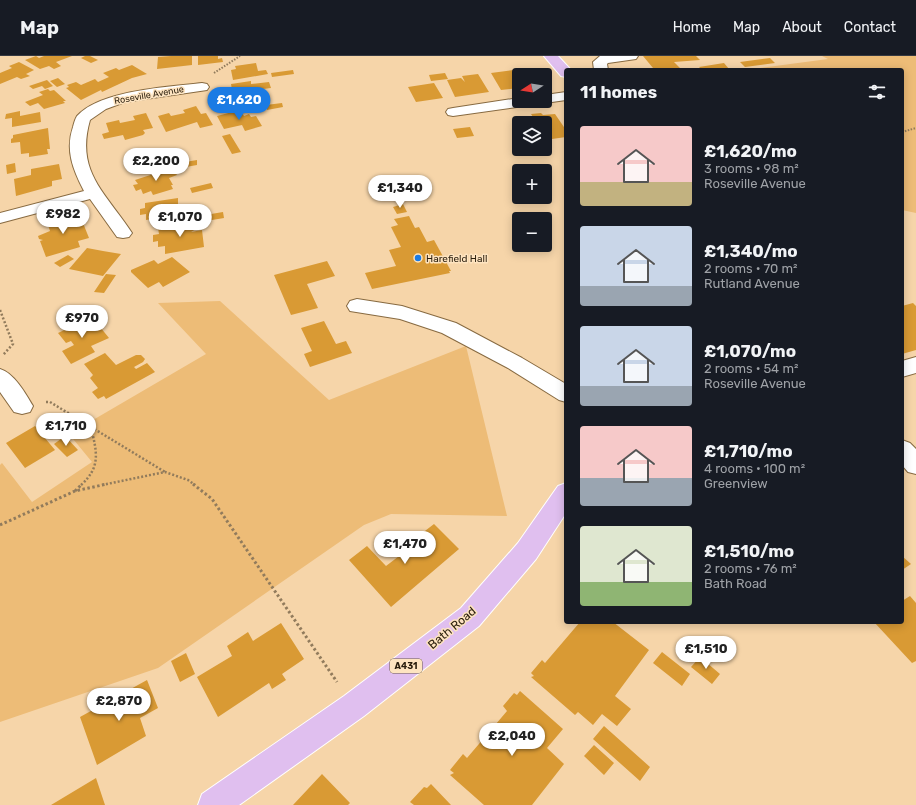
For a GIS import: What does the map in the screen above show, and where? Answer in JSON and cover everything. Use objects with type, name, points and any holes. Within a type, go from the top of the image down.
[{"type":"main road","points":[[551,56],[564,71]]},
{"type":"main road","name":"Bath Road","points":[[218,804],[354,706],[470,617],[527,551],[564,496]]},
{"type":"street","points":[[601,68],[600,62],[605,59],[631,56]]},
{"type":"street","name":"Roseville Avenue","points":[[123,233],[94,193],[82,172],[77,143],[83,118],[111,101],[175,84],[202,87]]},
{"type":"street","points":[[552,98],[564,96]]},
{"type":"street","points":[[453,112],[512,104]]},
{"type":"street","points":[[0,218],[94,193]]},
{"type":"street","points":[[357,306],[402,313],[449,328],[515,363],[564,393]]},
{"type":"street","points":[[904,368],[916,365]]},
{"type":"street","points":[[0,377],[20,403]]},
{"type":"street","points":[[904,451],[916,465]]},
{"type":"path","points":[[904,131],[916,128]]},
{"type":"path","points":[[0,310],[13,344],[0,359]]},
{"type":"path","points":[[20,403],[50,402],[165,472],[188,480],[212,499],[354,706]]},
{"type":"path","points":[[75,491],[91,476],[97,452],[91,427]]},
{"type":"path","points":[[0,525],[75,491],[165,472]]},
{"type":"shaded area","points":[[822,56],[916,56],[916,213],[904,210],[904,68],[760,68],[828,59]]},
{"type":"shaded area","points":[[220,301],[329,400],[466,346],[507,516],[391,514],[364,525],[158,668],[0,722],[0,465],[2,463],[32,502],[92,462],[69,434],[206,354],[158,303]]},
{"type":"building","points":[[36,56],[39,58],[44,56],[72,56],[56,62],[61,66],[54,69],[49,66],[40,69],[25,60]]},
{"type":"building","points":[[90,56],[98,60],[91,63],[81,58]]},
{"type":"building","points":[[192,56],[192,65],[157,69],[158,57]]},
{"type":"building","points":[[198,56],[218,56],[218,59],[222,58],[223,62],[198,65]]},
{"type":"building","points":[[643,56],[696,56],[700,60],[674,62],[680,68],[653,68]]},
{"type":"building","points":[[770,58],[775,63],[745,67],[740,62]]},
{"type":"building","points":[[19,62],[34,70],[26,74],[30,76],[21,79],[17,77],[0,84],[0,73],[12,68],[9,66]]},
{"type":"building","points":[[256,63],[258,71],[266,70],[268,74],[233,80],[231,70],[236,69],[235,66]]},
{"type":"building","points":[[724,63],[728,68],[700,68],[699,67]]},
{"type":"building","points":[[132,65],[147,74],[132,78],[102,92],[101,90],[81,100],[66,88],[69,87],[67,85],[76,82],[81,85],[95,79],[98,82],[109,77],[103,73],[116,68],[119,70]]},
{"type":"building","points":[[293,70],[294,74],[272,77],[271,73]]},
{"type":"building","points":[[512,70],[512,89],[501,90],[491,73]]},
{"type":"building","points":[[445,73],[448,79],[431,81],[429,75]]},
{"type":"building","points":[[478,74],[489,92],[455,97],[447,80],[461,78],[465,82],[462,76]]},
{"type":"building","points":[[58,78],[65,84],[57,87],[50,81]]},
{"type":"building","points":[[47,80],[53,86],[45,89],[42,86],[33,89],[29,86]]},
{"type":"building","points":[[251,81],[251,84],[269,82],[271,88],[263,89],[266,102],[254,104],[253,99],[240,100],[237,90],[232,90],[231,84]]},
{"type":"building","points":[[434,83],[443,98],[416,102],[408,87]]},
{"type":"building","points":[[48,89],[50,91],[54,90],[66,101],[63,101],[65,103],[44,109],[38,103],[30,106],[25,102],[43,95],[39,92]]},
{"type":"building","points":[[282,103],[283,107],[267,110],[266,105]]},
{"type":"building","points":[[196,106],[201,114],[206,113],[213,125],[200,128],[197,122],[166,132],[158,116],[169,113],[171,116],[185,113],[183,110]]},
{"type":"building","points":[[240,110],[244,116],[249,114],[251,117],[256,116],[262,126],[245,131],[242,125],[224,129],[217,116]]},
{"type":"building","points":[[20,111],[20,116],[40,112],[41,122],[12,127],[12,118],[5,119],[6,114]]},
{"type":"building","points":[[146,113],[153,128],[143,130],[145,133],[143,135],[125,140],[123,135],[104,139],[102,134],[109,132],[106,123],[119,120],[120,123],[135,120],[133,116]]},
{"type":"building","points":[[531,114],[555,114],[564,127],[564,137],[552,139],[552,116],[532,116]]},
{"type":"building","points":[[470,127],[474,136],[457,138],[453,129]]},
{"type":"building","points":[[48,128],[50,149],[47,149],[48,154],[29,157],[29,153],[21,154],[20,142],[11,143],[13,135]]},
{"type":"building","points":[[230,134],[241,152],[232,154],[222,136]]},
{"type":"building","points":[[197,160],[197,165],[180,168],[179,163]]},
{"type":"building","points":[[15,163],[16,172],[7,174],[6,165]]},
{"type":"building","points":[[59,164],[62,179],[52,181],[52,186],[16,196],[14,179],[31,175],[31,169]]},
{"type":"building","points":[[172,168],[177,175],[169,178],[173,185],[171,185],[173,189],[153,195],[151,191],[143,194],[141,189],[136,191],[133,185],[138,184],[135,180]]},
{"type":"building","points":[[211,183],[213,188],[192,193],[190,188]]},
{"type":"building","points":[[178,198],[178,206],[183,205],[183,210],[178,211],[179,220],[157,223],[157,218],[146,220],[146,214],[140,215],[140,209],[145,208],[145,203]]},
{"type":"building","points":[[403,204],[407,212],[397,214],[393,207]]},
{"type":"building","points":[[223,212],[224,218],[206,221],[205,215]]},
{"type":"building","points":[[68,213],[71,221],[81,218],[89,238],[78,241],[80,247],[46,257],[40,241],[43,240],[39,239],[38,236],[50,231],[46,219]]},
{"type":"building","name":"Harefield Hall","points":[[409,216],[415,228],[419,227],[427,242],[434,240],[451,271],[449,271],[450,273],[372,289],[365,273],[396,266],[389,250],[401,247],[391,227],[398,225],[394,219]]},
{"type":"building","points":[[194,222],[199,224],[199,227],[191,232],[202,230],[204,247],[165,254],[165,246],[158,247],[158,241],[153,242],[153,235],[159,234],[158,228]]},
{"type":"building","points":[[87,248],[121,254],[103,276],[69,269]]},
{"type":"building","points":[[68,255],[74,259],[60,267],[54,263]]},
{"type":"building","points":[[172,257],[190,272],[163,287],[159,282],[148,288],[131,272],[131,270],[154,260],[158,264]]},
{"type":"building","points":[[327,261],[335,276],[307,284],[318,308],[291,315],[274,275]]},
{"type":"building","points":[[106,274],[116,275],[104,293],[94,292]]},
{"type":"building","points":[[913,303],[916,306],[916,350],[904,353],[904,305]]},
{"type":"building","points":[[92,317],[109,338],[91,346],[95,352],[71,364],[62,351],[74,345],[71,341],[66,343],[58,333]]},
{"type":"building","points":[[324,321],[336,344],[346,341],[352,353],[310,367],[304,354],[312,351],[301,328]]},
{"type":"building","points":[[105,353],[116,365],[136,355],[141,355],[145,359],[143,362],[134,367],[136,369],[147,363],[155,372],[106,399],[104,396],[98,399],[92,392],[98,388],[90,378],[93,375],[84,364]]},
{"type":"building","points":[[35,426],[55,450],[25,468],[6,443]]},
{"type":"building","points":[[65,436],[78,450],[67,457],[54,444]]},
{"type":"building","points":[[434,524],[459,549],[391,607],[349,560],[367,546],[386,566],[407,550],[404,547]]},
{"type":"building","points":[[904,558],[911,564],[904,569]]},
{"type":"building","points":[[910,596],[916,603],[916,661],[912,663],[876,624],[904,624],[904,600]]},
{"type":"building","points":[[281,623],[304,659],[282,674],[286,680],[272,689],[269,683],[218,717],[197,677],[232,656],[227,646],[248,632],[253,641]]},
{"type":"building","points":[[578,624],[616,624],[649,650],[615,696],[631,709],[617,726],[602,714],[593,725],[578,712],[575,715],[531,677],[534,676],[531,673],[542,660],[545,663]]},
{"type":"building","points":[[662,652],[690,674],[682,686],[653,663]]},
{"type":"building","points":[[186,653],[195,674],[180,682],[171,661]]},
{"type":"building","points":[[700,657],[720,674],[712,684],[691,667]]},
{"type":"building","points":[[147,680],[158,708],[140,718],[146,736],[97,765],[80,717]]},
{"type":"building","points":[[520,691],[563,729],[547,748],[564,764],[532,805],[484,805],[450,775],[454,773],[450,770],[463,754],[467,758],[507,711],[503,706],[514,693],[517,695]]},
{"type":"building","points":[[604,726],[650,767],[640,781],[593,739]]},
{"type":"building","points":[[594,745],[614,763],[604,775],[584,756]]},
{"type":"building","points":[[322,774],[350,803],[348,805],[293,805]]},
{"type":"building","points":[[96,778],[105,805],[51,805]]},
{"type":"building","points":[[431,784],[451,805],[414,805],[410,802],[424,787],[427,788]]},
{"type":"place","name":"Harefield Hall","points":[[418,258]]}]
